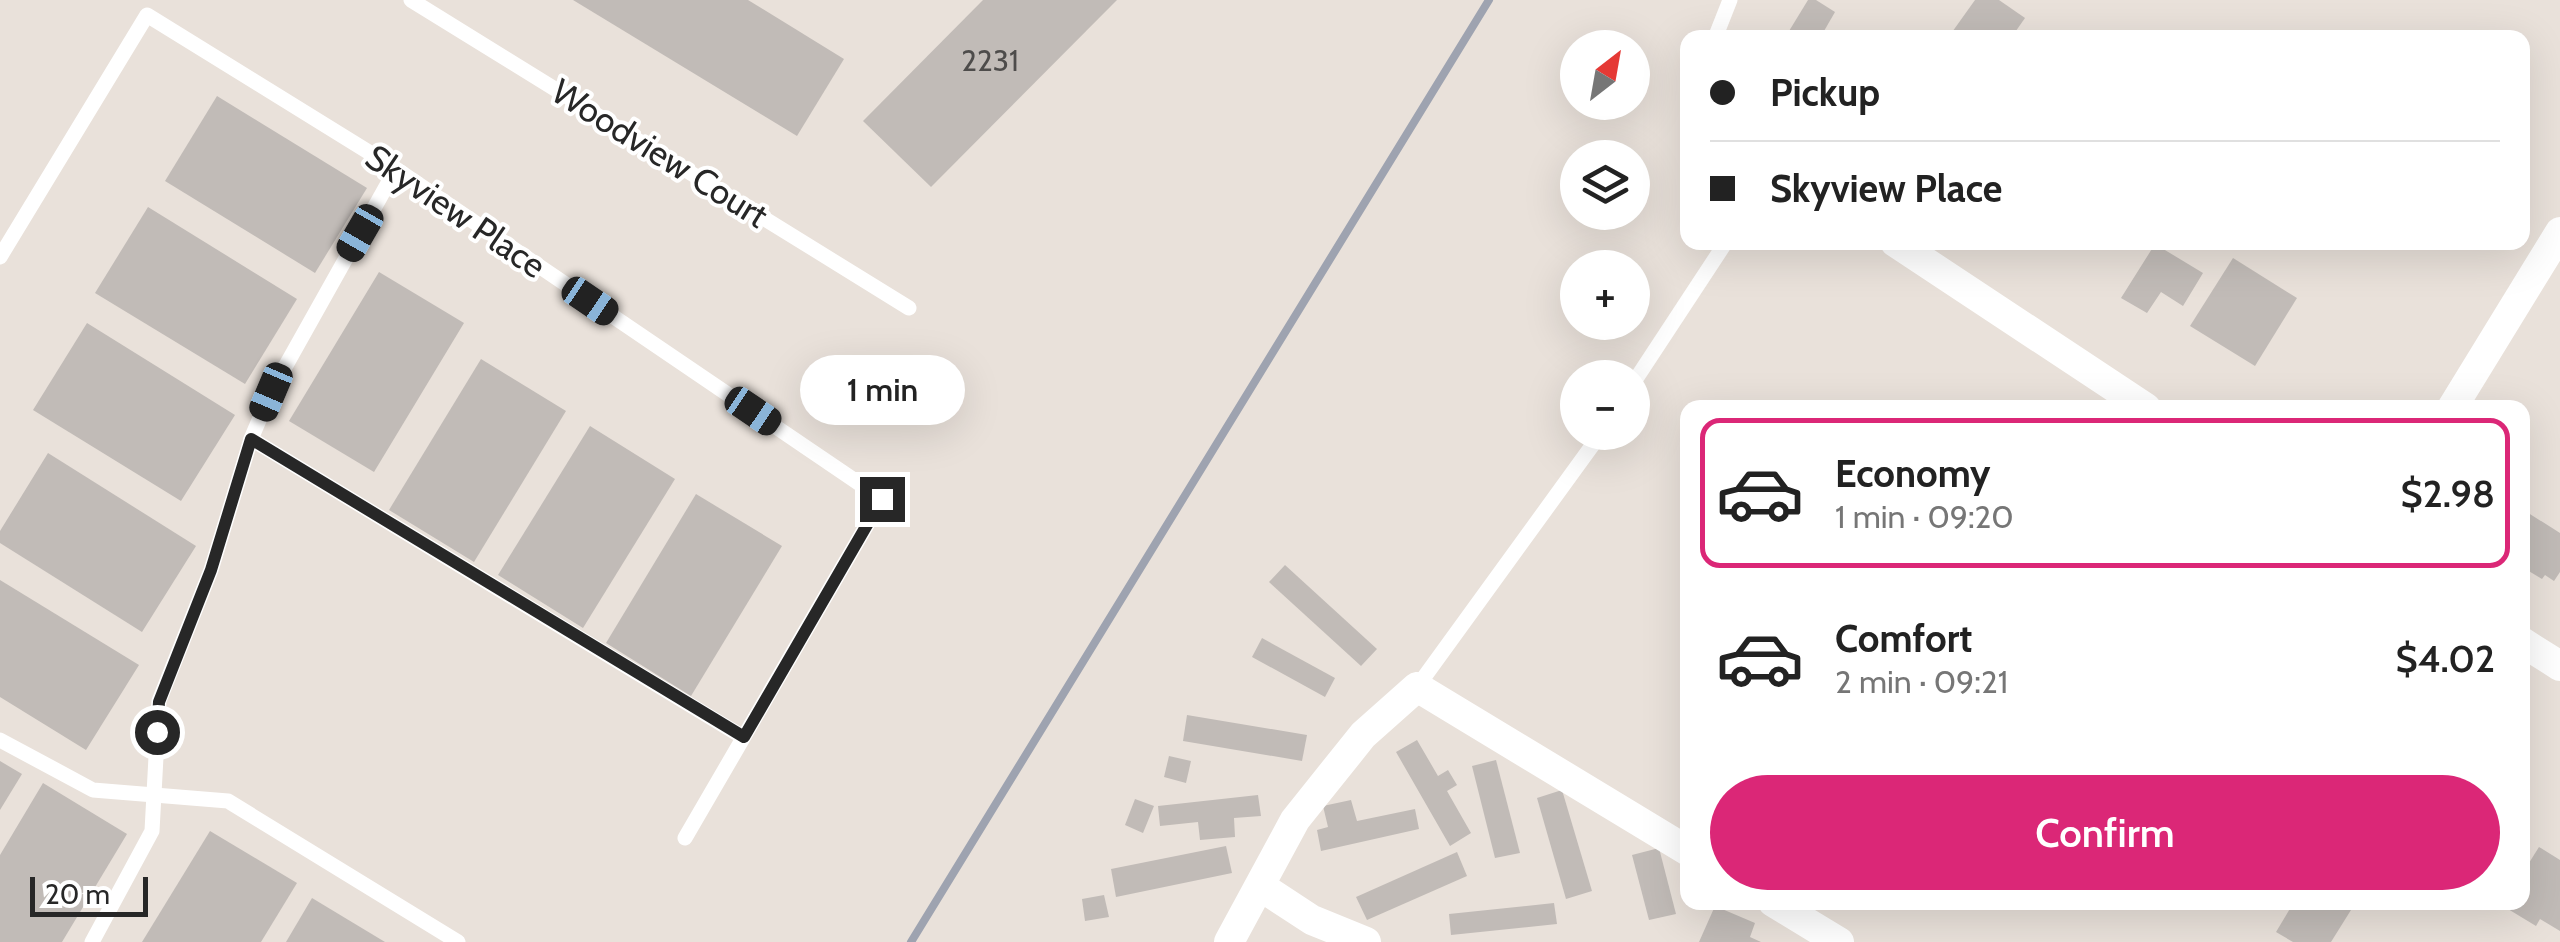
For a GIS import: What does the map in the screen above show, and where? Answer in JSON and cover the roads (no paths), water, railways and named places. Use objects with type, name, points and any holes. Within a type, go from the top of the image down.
[{"type":"street","points":[[2457,400],[2560,232]]},
{"type":"street","points":[[1908,250],[2134,400]]},
{"type":"street","points":[[2530,647],[2560,666]]},
{"type":"street","points":[[1229,942],[1295,820],[1324,780],[1363,734],[1417,687],[1680,846]]},
{"type":"street","points":[[1260,886],[1312,920],[1366,942]]},
{"type":"street","points":[[1786,910],[1839,942]]},
{"type":"lane","name":"Woodview Court","points":[[411,0],[908,308]]},
{"type":"lane","points":[[1718,30],[1730,0]]},
{"type":"lane","name":"Skyview Place","points":[[0,256],[147,15],[396,169],[882,499],[684,838]]},
{"type":"lane","points":[[92,942],[152,831],[159,702],[211,570],[251,439],[271,392],[396,169]]},
{"type":"lane","points":[[1648,360],[1721,250]]},
{"type":"lane","points":[[251,439],[744,737]]},
{"type":"lane","points":[[1417,687],[1589,450]]},
{"type":"lane","points":[[0,740],[93,790],[228,801],[458,942]]},
{"type":"railway","points":[[911,942],[1489,0]]}]
